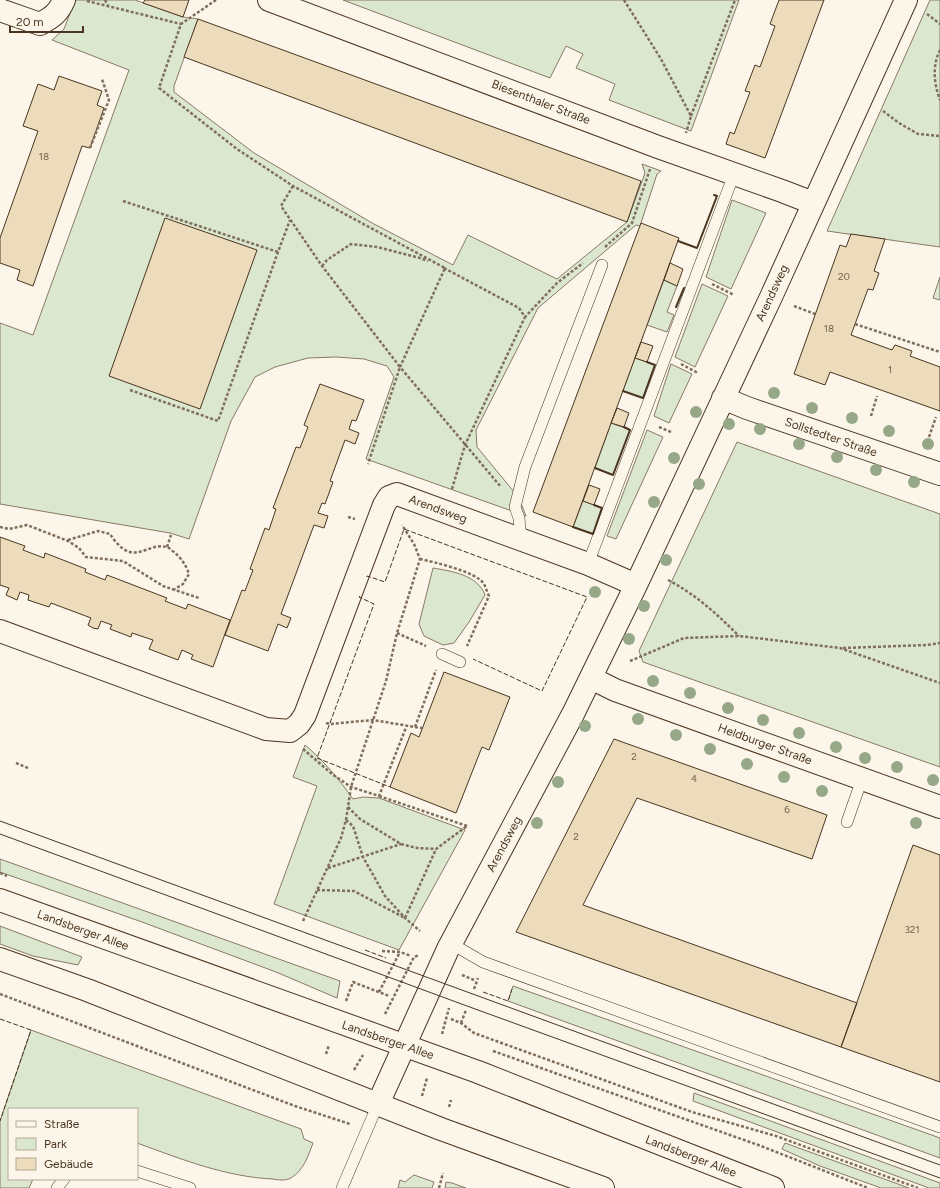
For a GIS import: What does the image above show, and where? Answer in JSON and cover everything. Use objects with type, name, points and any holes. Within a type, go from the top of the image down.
[{"type":"street","points":[[0,10],[40,24],[54,16],[60,10],[64,0]]},
{"type":"street","name":"Biesenthaler Straße","points":[[269,0],[658,147],[813,203]]},
{"type":"street","name":"Arendsweg","points":[[378,1104],[452,944],[591,678],[636,585],[771,297],[906,0]]},
{"type":"street","name":"Sollstedter Straße","points":[[723,398],[747,408],[940,474]]},
{"type":"street","name":"Arendsweg","points":[[290,731],[299,724],[305,715],[381,514],[389,497],[397,494],[588,564],[636,585]]},
{"type":"street","points":[[0,631],[266,729],[290,731]]},
{"type":"street","name":"Heldburger Straße","points":[[591,678],[615,690],[940,807]]},
{"type":"street","name":"Landsberger Allee","points":[[0,900],[338,1023],[478,1072],[773,1188]]},
{"type":"street","points":[[0,959],[87,990],[441,1129],[603,1188]]},
{"type":"lane","points":[[588,564],[734,174]]},
{"type":"lane","points":[[521,540],[519,518],[515,507],[525,467],[602,265]]},
{"type":"lane","points":[[442,654],[460,662]]},
{"type":"lane","points":[[847,822],[862,779]]},
{"type":"lane","points":[[452,944],[483,962],[940,1126]]},
{"type":"lane","points":[[342,1188],[378,1104]]},
{"type":"lane","points":[[138,1171],[190,1188]]},
{"type":"lane","points":[[57,1188],[63,1180]]},
{"type":"path","points":[[82,0],[182,24]]},
{"type":"path","points":[[105,0],[108,6]]},
{"type":"path","points":[[216,0],[182,24],[159,88],[237,149],[293,186],[519,308],[525,317]]},
{"type":"path","points":[[624,0],[661,60],[691,116]]},
{"type":"path","points":[[688,128],[691,116],[735,0]]},
{"type":"path","points":[[927,14],[940,24]]},
{"type":"path","points":[[940,50],[934,72],[940,100]]},
{"type":"path","points":[[90,148],[108,100],[102,79]]},
{"type":"path","points":[[883,111],[899,123],[918,134],[940,136]]},
{"type":"path","points":[[599,252],[632,223],[658,147]]},
{"type":"path","points":[[293,186],[281,206],[322,266],[400,368],[499,484],[515,507]]},
{"type":"path","points":[[123,201],[278,252]]},
{"type":"path","points":[[130,390],[218,421],[278,252],[291,220]]},
{"type":"path","points":[[322,266],[326,260],[351,244],[376,247],[420,258],[445,268]]},
{"type":"path","points":[[451,493],[465,445],[525,317],[557,283],[587,260]]},
{"type":"path","points":[[368,464],[400,368],[445,268]]},
{"type":"path","points":[[696,276],[734,295]]},
{"type":"path","points":[[794,306],[815,314]]},
{"type":"path","points":[[855,324],[940,352]]},
{"type":"path","points":[[871,416],[877,396]]},
{"type":"path","points":[[929,436],[936,417]]},
{"type":"path","points":[[303,922],[341,838],[346,820],[351,787],[386,681],[397,633],[420,559],[414,544],[398,520],[381,514]]},
{"type":"path","points":[[0,527],[9,529],[27,525],[68,541],[79,548],[86,557],[123,561],[144,572],[163,586],[199,598]]},
{"type":"path","points":[[68,541],[98,531],[110,534],[127,552],[139,553],[158,547],[167,547],[177,554],[185,565],[189,574],[183,584],[175,589]]},
{"type":"path","points":[[167,547],[171,536]]},
{"type":"path","points":[[420,559],[447,565],[470,574],[484,583],[489,596],[460,662]]},
{"type":"path","points":[[668,580],[683,588],[712,610],[739,636]]},
{"type":"path","points":[[397,633],[442,654],[415,727]]},
{"type":"path","points":[[630,661],[684,638],[739,636],[840,648],[927,645],[940,643]]},
{"type":"path","points":[[840,648],[940,683]]},
{"type":"path","points":[[305,715],[330,724],[373,720],[422,728]]},
{"type":"path","points":[[379,796],[407,725]]},
{"type":"path","points":[[290,731],[306,753],[351,787],[467,826],[436,849],[405,918]]},
{"type":"path","points":[[16,763],[28,768]]},
{"type":"path","points":[[348,807],[360,819],[401,844],[417,848],[436,849]]},
{"type":"path","points":[[346,820],[352,826],[363,857],[385,896],[405,918],[420,931]]},
{"type":"path","points":[[328,868],[401,844]]},
{"type":"path","points":[[317,890],[354,891],[405,918]]},
{"type":"path","points":[[382,950],[400,952],[411,956]]},
{"type":"path","points":[[379,992],[400,952]]},
{"type":"path","points":[[461,975],[476,980]]},
{"type":"path","points":[[345,1001],[353,982],[389,996]]},
{"type":"path","points":[[0,994],[295,1106]]},
{"type":"path","points":[[461,1023],[466,1010]]},
{"type":"path","points":[[451,1019],[461,1023],[474,1033],[692,1112],[776,1136],[918,1188]]},
{"type":"path","points":[[326,1054],[329,1045]]},
{"type":"path","points":[[488,1049],[761,1146],[868,1188]]},
{"type":"path","points":[[448,1109],[451,1100]]},
{"type":"path","points":[[439,1188],[443,1173]]},
{"type":"green space","points":[[75,0],[135,0],[183,17],[198,19],[174,86],[174,92],[254,153],[372,223],[453,265],[468,235],[557,279],[627,222],[645,173],[642,164],[661,171],[657,174],[640,226],[636,225],[538,308],[476,430],[477,447],[519,498],[526,516],[366,459],[394,377],[387,366],[364,359],[336,357],[308,358],[275,367],[255,377],[231,421],[189,539],[170,533],[0,504],[0,323],[33,335],[129,70],[52,40],[64,29]]},
{"type":"green space","points":[[343,0],[739,0],[691,131],[609,100],[615,84],[576,68],[583,54],[566,46],[550,78]]},
{"type":"green space","points":[[930,0],[940,0],[940,247],[827,231]]},
{"type":"green space","points":[[732,200],[766,213],[731,289],[706,277]]},
{"type":"green space","points":[[940,277],[940,300],[933,298]]},
{"type":"green space","points":[[664,280],[677,286],[667,312],[674,315],[667,332],[647,325]]},
{"type":"green space","points":[[702,284],[728,296],[695,367],[675,357]]},
{"type":"green space","points":[[635,358],[655,365],[643,398],[623,391]]},
{"type":"green space","points":[[671,364],[692,374],[669,423],[654,416]]},
{"type":"green space","points":[[611,423],[630,430],[613,475],[595,468]]},
{"type":"green space","points":[[647,430],[663,437],[616,539],[607,536]]},
{"type":"green space","points":[[737,442],[940,514],[940,767],[643,662],[639,651]]},
{"type":"green space","points":[[583,501],[602,508],[593,534],[573,527]]},
{"type":"green space","points":[[433,568],[470,578],[481,588],[485,595],[469,622],[454,643],[443,645],[424,636],[419,624]]},
{"type":"green space","points":[[305,745],[331,770],[353,799],[363,797],[379,798],[465,830],[399,950],[274,904],[317,786],[293,777]]},
{"type":"green space","points":[[0,859],[340,981],[337,998],[276,972],[142,922],[0,872]]},
{"type":"green space","points":[[0,926],[82,957],[78,965],[33,956],[0,944]]},
{"type":"green space","points":[[513,986],[940,1138],[940,1158],[508,1001]]},
{"type":"green space","points":[[31,1030],[301,1129],[304,1139],[313,1143],[302,1167],[291,1178],[287,1180],[277,1180],[255,1178],[204,1166],[138,1143],[138,1108],[8,1108],[8,1180],[33,1180],[29,1188],[0,1188],[0,1121]]},
{"type":"green space","points":[[694,1093],[940,1183],[940,1188],[929,1188],[693,1101]]},
{"type":"green space","points":[[785,1143],[909,1188],[881,1188],[820,1166],[782,1149]]},
{"type":"green space","points":[[414,1175],[434,1182],[432,1188],[398,1188],[400,1180],[405,1182]]},
{"type":"green space","points":[[446,1182],[452,1183],[466,1188],[445,1188]]},
{"type":"building","points":[[145,0],[189,0],[183,17],[143,3]]},
{"type":"building","points":[[779,0],[824,0],[765,158],[726,144],[730,132],[734,134],[750,92],[745,91],[755,65],[760,67],[775,26],[770,24]]},
{"type":"building","points":[[198,19],[641,181],[627,222],[184,57]]},
{"type":"building","points":[[59,76],[102,91],[97,105],[104,108],[90,148],[82,146],[33,286],[17,280],[20,270],[0,263],[0,238],[38,131],[23,126],[38,84],[54,90]]},
{"type":"building","points":[[165,218],[257,250],[200,409],[109,376]]},
{"type":"building","points":[[641,223],[679,238],[573,527],[533,512]]},
{"type":"building","points":[[851,234],[885,239],[874,271],[879,273],[873,290],[868,289],[851,335],[892,350],[895,345],[912,351],[910,356],[940,367],[940,411],[830,372],[825,385],[794,374],[840,245],[846,247]]},
{"type":"building","points":[[670,263],[683,269],[677,286],[664,280]]},
{"type":"building","points":[[641,342],[653,346],[647,362],[635,358]]},
{"type":"building","points":[[320,384],[364,400],[356,421],[352,420],[349,429],[359,433],[355,444],[345,440],[330,481],[333,482],[325,504],[322,503],[318,513],[328,516],[324,528],[314,525],[281,614],[291,618],[287,628],[278,624],[268,651],[225,635],[242,590],[245,591],[253,570],[250,569],[265,528],[269,530],[276,509],[273,508],[296,447],[300,448],[308,427],[304,425]]},
{"type":"building","points":[[617,408],[629,413],[624,427],[611,423]]},
{"type":"building","points":[[589,485],[600,489],[594,505],[583,501]]},
{"type":"building","points":[[0,537],[25,546],[23,550],[44,558],[45,553],[86,569],[85,572],[105,580],[107,575],[167,598],[165,601],[186,609],[188,604],[230,620],[213,667],[191,659],[193,655],[182,650],[178,660],[149,649],[153,640],[132,633],[131,637],[110,629],[112,625],[101,621],[98,629],[93,628],[88,625],[91,618],[51,603],[49,607],[28,600],[29,595],[20,592],[17,600],[6,595],[9,588],[0,585]]},
{"type":"building","points":[[444,672],[510,697],[489,750],[482,747],[456,813],[390,787],[411,733],[419,737]]},
{"type":"building","points":[[614,739],[827,815],[812,859],[637,798],[583,905],[857,1003],[841,1047],[516,932]]},
{"type":"building","points":[[913,845],[940,855],[940,1082],[841,1047]]},
{"type":"tram line","points":[[0,821],[940,1165]]},
{"type":"tram line","points":[[0,834],[940,1178]]},
{"type":"fence","points":[[367,577],[385,582],[404,529],[587,597],[542,691],[473,659]]},
{"type":"fence","points":[[360,596],[359,597],[374,604],[317,758],[390,787]]},
{"type":"fence","points":[[365,950],[386,958]]},
{"type":"fence","points":[[483,992],[508,1001],[512,989]]},
{"type":"fence","points":[[0,1019],[31,1030],[0,1121]]},
{"type":"wall","points":[[678,241],[697,248],[717,196],[714,195]]},
{"type":"wall","points":[[676,307],[684,288]]},
{"type":"wall","points":[[623,391],[643,398],[655,365],[647,362]]},
{"type":"wall","points":[[595,468],[613,475],[630,430],[624,427]]},
{"type":"wall","points":[[573,527],[593,534],[602,508],[594,505]]}]
